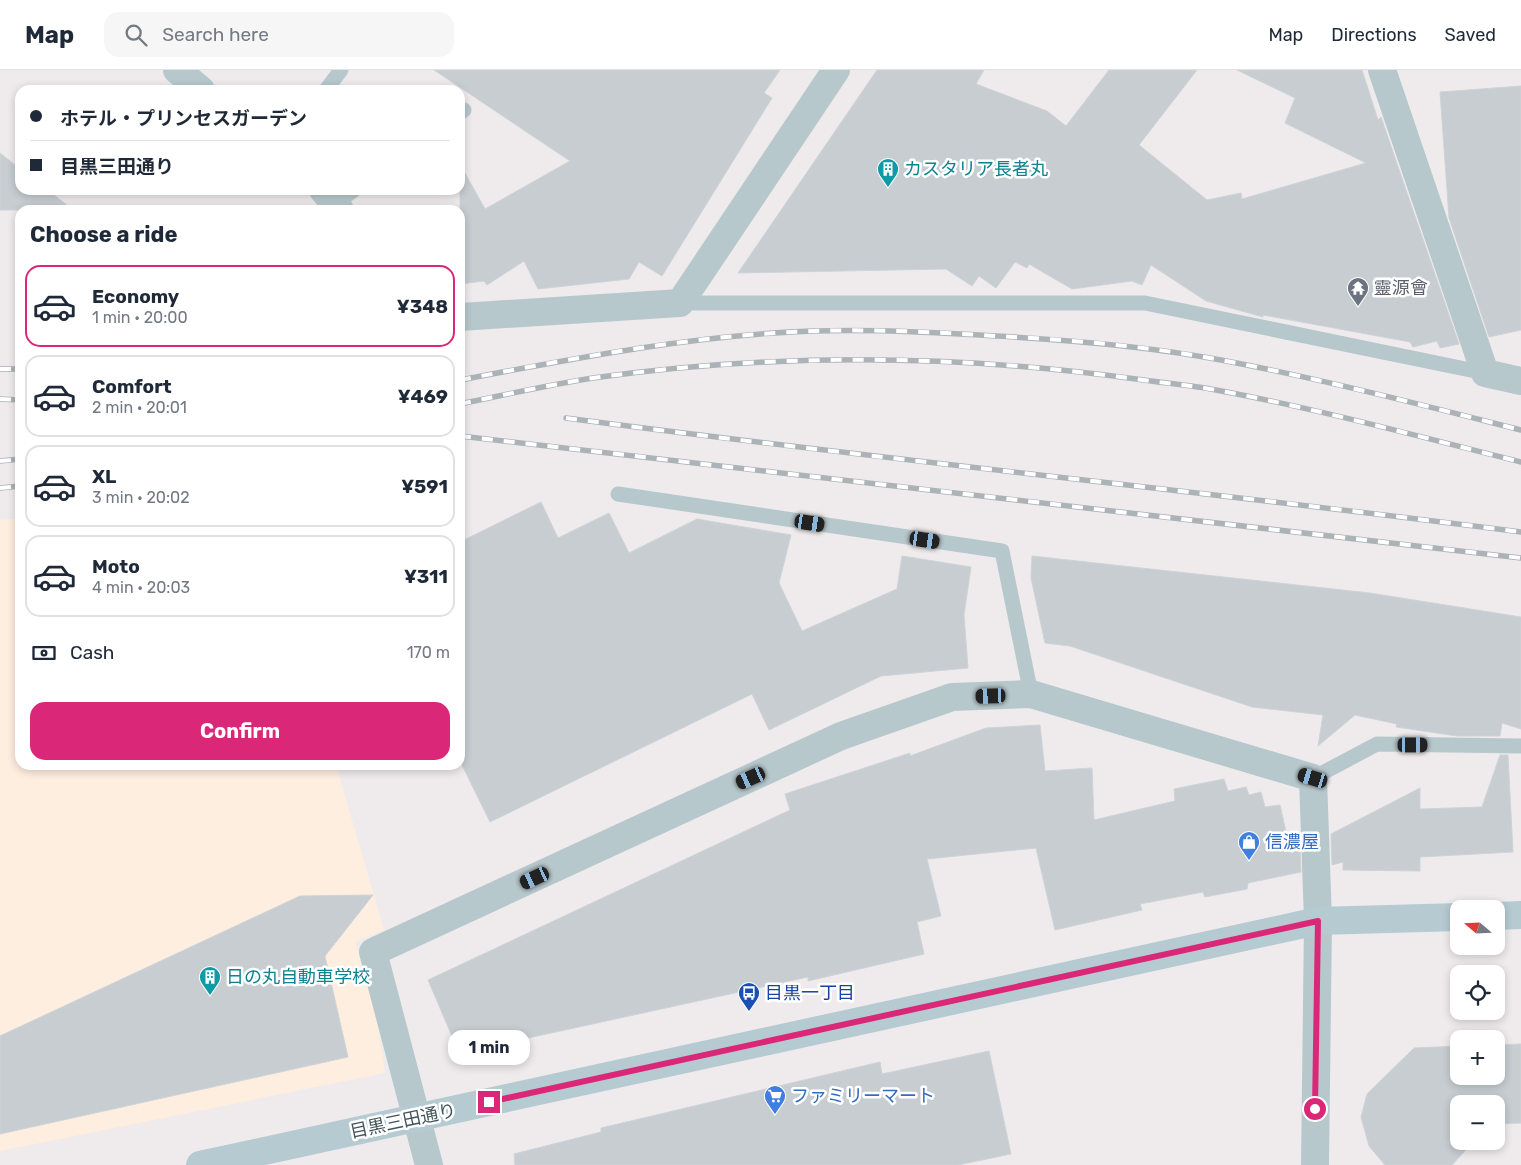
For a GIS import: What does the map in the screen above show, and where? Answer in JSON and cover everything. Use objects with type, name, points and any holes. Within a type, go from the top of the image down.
[{"type":"street","points":[[177,70],[195,85]]},
{"type":"street","points":[[465,316],[680,303],[836,70]]},
{"type":"street","points":[[1382,70],[1485,373],[1521,381]]},
{"type":"street","points":[[429,1165],[373,952],[841,736],[952,697],[1031,694],[1313,778],[1318,921],[1314,1165]]},
{"type":"street","points":[[1505,916],[1521,915]]},
{"type":"street","name":"目黒三田通り","points":[[200,1165],[1318,921],[1450,917]]},
{"type":"lane","points":[[330,85],[341,70]]},
{"type":"lane","points":[[680,303],[1144,302],[1485,373]]},
{"type":"lane","points":[[618,494],[1002,551],[1031,694]]},
{"type":"lane","points":[[1313,778],[1377,744],[1521,746]]},
{"type":"shaded area","name":"日の丸自動車学校","points":[[15,518],[15,770],[337,770],[384,930],[355,942],[374,1000],[385,1073],[0,1151],[0,520]]},
{"type":"building","points":[[434,70],[780,70],[764,93],[772,98],[662,276],[639,262],[629,279],[538,289],[524,261],[487,285],[484,281],[465,283],[465,205],[460,205],[460,195],[465,195],[465,173],[485,209],[570,161],[465,91],[465,85],[456,85]]},
{"type":"building","points":[[877,70],[984,70],[976,84],[1047,111],[1066,126],[1109,70],[1197,70],[1139,145],[1207,200],[1241,193],[1242,199],[1366,163],[1285,123],[1295,98],[1237,70],[1362,70],[1378,120],[1381,117],[1459,344],[1440,348],[1437,341],[1413,347],[1410,342],[1263,315],[1263,317],[1206,301],[1151,265],[1142,285],[1132,281],[1072,289],[1029,264],[1027,268],[1015,262],[996,288],[979,276],[972,286],[946,269],[738,273]]},
{"type":"building","points":[[1521,86],[1521,330],[1489,337],[1449,218],[1440,92]]},
{"type":"building","points":[[0,153],[15,165],[15,195],[54,195],[67,205],[15,205],[15,210],[0,210]]},
{"type":"building","points":[[541,502],[558,538],[609,513],[629,553],[697,519],[791,535],[779,583],[802,631],[897,589],[902,556],[971,567],[964,615],[968,668],[881,676],[769,730],[752,694],[490,822],[464,770],[465,540]]},
{"type":"building","points":[[1032,556],[1370,593],[1521,617],[1521,729],[1502,723],[1500,736],[1457,736],[1396,727],[1397,724],[1355,715],[1318,746],[1323,715],[1252,707],[1070,646],[1045,643],[1031,578]]},
{"type":"building","points":[[1040,725],[1045,771],[1092,768],[1094,820],[1175,801],[1174,789],[1224,779],[1228,791],[1246,787],[1249,795],[1261,792],[1265,807],[1280,805],[1291,854],[1300,849],[1301,872],[1248,883],[1247,889],[1205,897],[1203,892],[1140,904],[1142,910],[1055,930],[1036,848],[927,859],[941,916],[917,922],[924,954],[808,981],[808,977],[519,1040],[504,1047],[500,1037],[489,1042],[486,1034],[457,1048],[428,980],[790,810],[785,794],[910,753],[910,756],[986,728]]},
{"type":"building","points":[[1500,755],[1508,755],[1513,852],[1420,857],[1420,871],[1343,870],[1343,862],[1332,865],[1331,834],[1420,788],[1420,809],[1482,807]]},
{"type":"building","name":"日の丸自動車学校","points":[[373,895],[325,956],[348,1057],[0,1134],[0,1036],[300,896]]},
{"type":"building","points":[[1521,1044],[1521,1123],[1505,1124],[1505,1095],[1450,1095],[1450,1150],[1466,1150],[1452,1165],[1385,1165],[1369,1146],[1361,1117],[1367,1094],[1414,1048],[1450,1046],[1450,1085],[1505,1085],[1505,1045]]},
{"type":"building","points":[[989,1051],[1011,1154],[958,1165],[515,1165],[514,1154],[601,1132],[601,1128],[880,1062],[882,1074]]},
{"type":"railway","points":[[465,379],[591,356],[724,337],[813,331],[927,332],[1081,342],[1193,355],[1259,367],[1334,384],[1521,430]]},
{"type":"railway","points":[[465,403],[593,378],[661,370],[796,361],[932,361],[1068,371],[1216,390],[1331,415],[1521,462]]},
{"type":"railway","points":[[0,369],[15,369]]},
{"type":"railway","points":[[0,399],[15,400]]},
{"type":"railway","points":[[566,418],[1521,532]]},
{"type":"railway","points":[[465,437],[1521,558]]},
{"type":"railway","points":[[0,461],[15,460]]},
{"type":"railway","points":[[0,488],[15,486]]},
{"type":"place","name":"カスタリア長者丸","points":[[888,188]]},
{"type":"place","name":"靈源會","points":[[1358,307]]},
{"type":"place","name":"信濃屋","points":[[1249,861]]},
{"type":"place","name":"日の丸自動車学校","points":[[210,996]]},
{"type":"place","name":"目黒一丁目","points":[[749,1012]]},
{"type":"place","name":"ファミリーマート","points":[[775,1115]]},
{"type":"route","points":[[489,1102],[1318,921],[1315,1109]]}]
